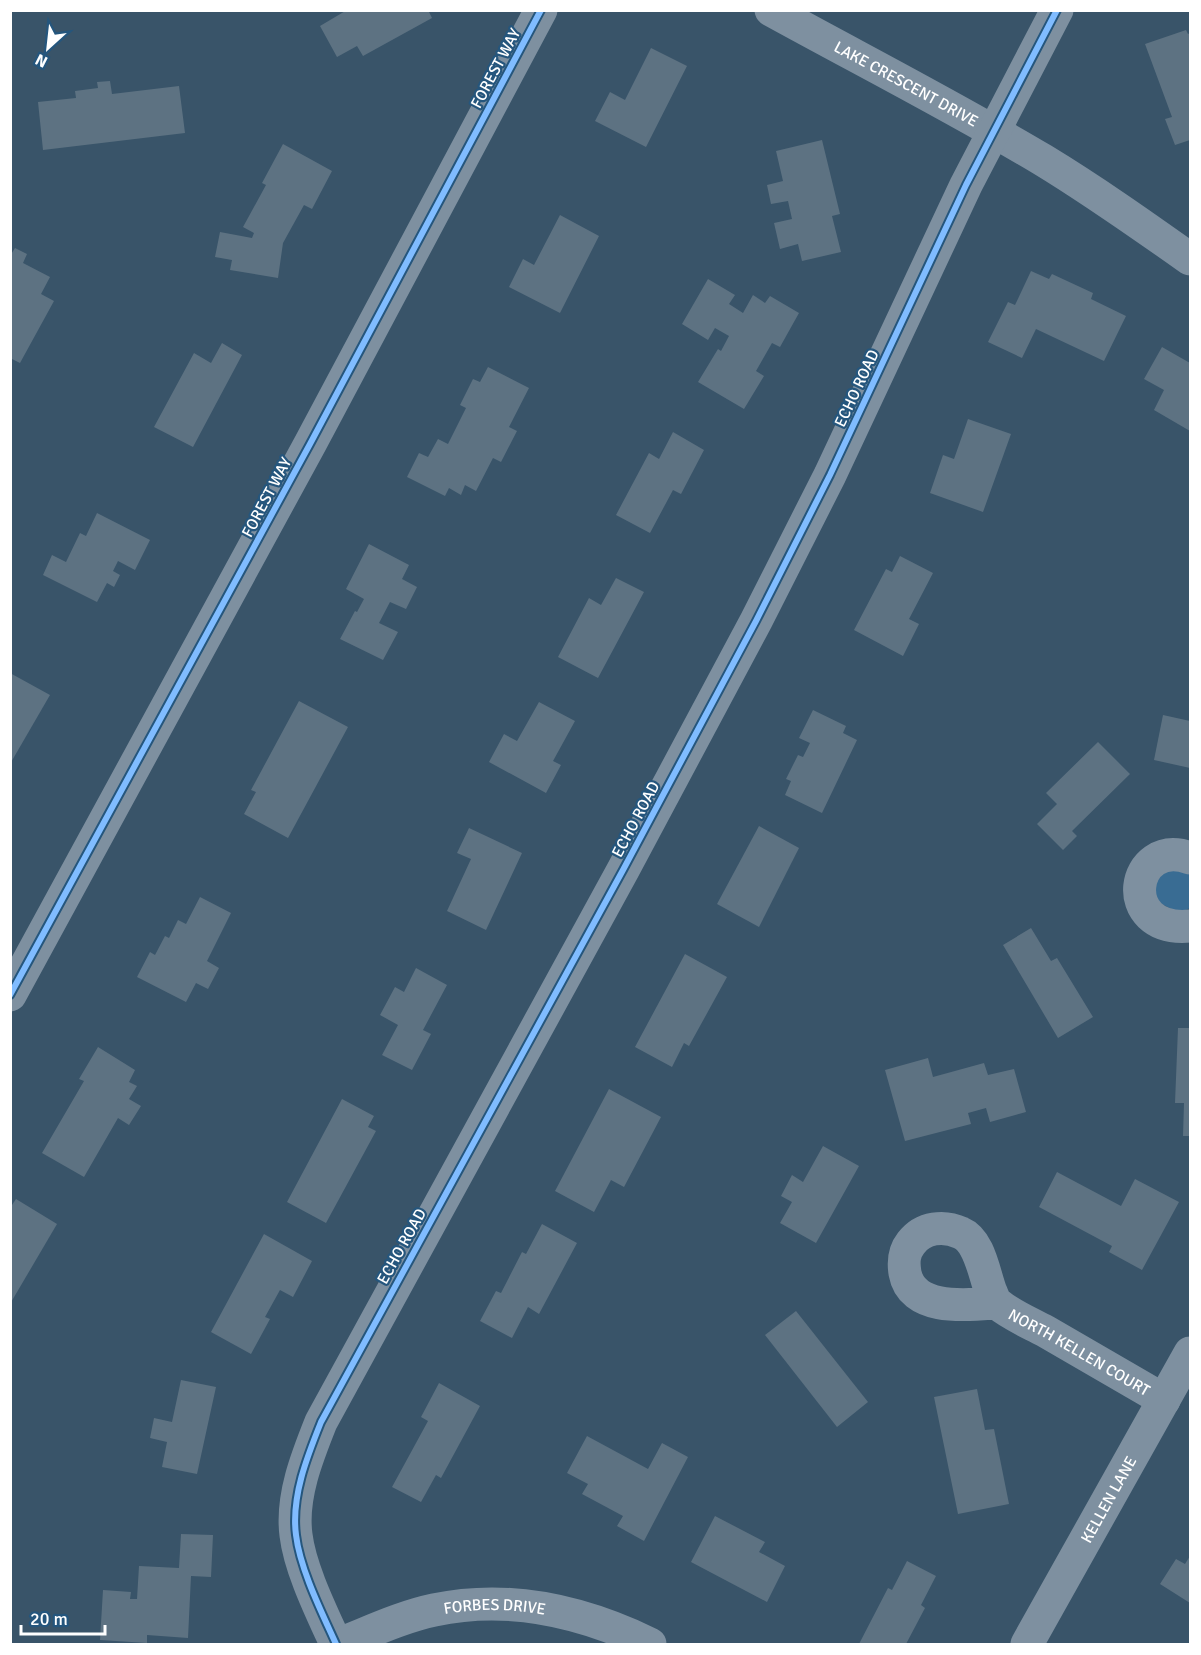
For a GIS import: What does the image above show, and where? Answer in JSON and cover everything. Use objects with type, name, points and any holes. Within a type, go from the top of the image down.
[{"type":"street","name":"FOREST WAY","points":[[10,994],[294,474],[542,10]]},
{"type":"street","name":"LAKE CRESCENT DRIVE","points":[[771,10],[994,131],[1089,189],[1191,259]]},
{"type":"street","name":"ECHO ROAD","points":[[338,1644],[299,1553],[296,1535],[295,1516],[303,1472],[321,1422],[623,870],[756,621],[831,475],[966,185],[1057,10]]},
{"type":"street","points":[[1191,858],[1178,853],[1166,854],[1155,860],[1143,873],[1139,885],[1141,903],[1149,915],[1173,927],[1191,926]]},
{"type":"street","name":"NORTH KELLEN COURT","points":[[996,1303],[1164,1400]]},
{"type":"street","name":"KELLEN LANE","points":[[1027,1644],[1191,1353]]},
{"type":"street","name":"FORBES DRIVE","points":[[338,1644],[397,1621],[433,1611],[501,1604],[526,1605],[567,1612],[611,1626],[650,1644]]},
{"type":"shaded area","points":[[1166,870],[1190,872],[1190,908],[1179,913],[1156,901],[1155,883]]},
{"type":"building","points":[[347,10],[428,10],[432,18],[363,56],[357,46],[337,57],[320,26]]},
{"type":"building","points":[[1186,30],[1188,34],[1190,33],[1190,140],[1175,145],[1165,119],[1172,117],[1145,44]]},
{"type":"building","points":[[651,48],[687,66],[646,147],[595,121],[610,92],[625,100]]},
{"type":"building","points":[[110,81],[112,94],[179,86],[185,133],[43,150],[38,102],[76,98],[75,91],[98,88],[97,82]]},
{"type":"building","points":[[822,140],[840,214],[832,216],[841,252],[802,261],[798,244],[780,249],[774,223],[792,219],[788,201],[771,204],[767,185],[783,181],[776,151]]},
{"type":"building","points":[[283,144],[332,171],[312,209],[304,205],[283,243],[278,278],[230,270],[232,260],[215,257],[220,232],[252,238],[254,233],[243,227],[266,185],[262,183]]},
{"type":"building","points":[[560,215],[599,236],[560,313],[509,287],[523,259],[534,265]]},
{"type":"building","points":[[15,248],[27,254],[23,263],[50,277],[41,294],[54,301],[20,363],[10,358],[10,256]]},
{"type":"building","points":[[1031,271],[1049,279],[1052,274],[1093,293],[1091,299],[1126,316],[1104,361],[1036,329],[1022,358],[988,342],[1008,302],[1015,305]]},
{"type":"building","points":[[708,279],[735,295],[729,304],[743,313],[753,295],[765,303],[770,296],[799,313],[780,347],[772,343],[756,371],[764,376],[744,409],[698,382],[718,349],[721,351],[729,336],[715,328],[708,340],[682,324]]},
{"type":"building","points":[[222,343],[242,355],[193,447],[154,427],[194,353],[211,363]]},
{"type":"building","points":[[1162,347],[1190,363],[1190,431],[1154,410],[1164,390],[1144,379]]},
{"type":"building","points":[[488,367],[529,388],[509,427],[517,431],[501,462],[493,458],[476,491],[465,485],[461,495],[449,488],[445,496],[407,477],[419,453],[428,457],[438,439],[448,444],[466,408],[460,405],[473,379],[480,382]]},
{"type":"building","points":[[968,419],[1011,434],[983,512],[930,493],[943,455],[954,459]]},
{"type":"building","points":[[673,432],[704,450],[681,494],[673,490],[650,533],[616,515],[649,453],[659,459]]},
{"type":"building","points":[[97,513],[150,540],[135,570],[118,561],[113,571],[120,575],[114,587],[107,583],[97,602],[43,575],[52,555],[66,562],[80,533],[86,536]]},
{"type":"building","points":[[369,544],[409,565],[402,579],[417,587],[406,609],[390,602],[379,623],[398,632],[383,660],[340,639],[364,599],[346,589]]},
{"type":"building","points":[[900,556],[933,573],[909,619],[919,624],[903,656],[854,630],[886,569],[892,572]]},
{"type":"building","points":[[616,578],[644,592],[598,678],[558,657],[589,598],[601,605]]},
{"type":"building","points":[[10,673],[50,695],[10,764]]},
{"type":"building","points":[[299,701],[348,727],[288,838],[244,814],[256,792],[251,790]]},
{"type":"building","points":[[539,702],[575,721],[553,761],[561,765],[546,793],[489,762],[504,734],[517,741]]},
{"type":"building","points":[[813,710],[846,726],[843,733],[857,740],[822,813],[785,795],[791,781],[786,779],[798,755],[803,757],[810,743],[799,738]]},
{"type":"building","points":[[1163,715],[1190,721],[1190,768],[1154,760]]},
{"type":"building","points":[[1098,742],[1130,774],[1072,831],[1077,836],[1063,850],[1037,824],[1057,804],[1046,793]]},
{"type":"building","points":[[759,826],[799,848],[759,927],[717,904]]},
{"type":"building","points":[[469,828],[522,853],[486,930],[447,911],[471,859],[457,853]]},
{"type":"building","points":[[200,897],[231,913],[207,961],[219,968],[208,989],[196,983],[186,1002],[137,977],[150,952],[155,955],[165,936],[169,938],[178,920],[186,924]]},
{"type":"building","points":[[1031,928],[1051,961],[1057,958],[1093,1017],[1058,1038],[1003,945]]},
{"type":"building","points":[[685,954],[727,977],[689,1046],[684,1043],[672,1067],[635,1047]]},
{"type":"building","points":[[416,968],[447,985],[423,1030],[431,1034],[412,1070],[382,1055],[398,1025],[380,1015],[395,987],[404,992]]},
{"type":"building","points":[[1178,1028],[1190,1028],[1190,1136],[1183,1136],[1184,1103],[1175,1103]]},
{"type":"building","points":[[98,1047],[135,1070],[129,1082],[137,1086],[129,1099],[141,1106],[129,1125],[118,1118],[84,1177],[42,1153],[84,1081],[79,1079]]},
{"type":"building","points":[[928,1058],[933,1077],[984,1063],[988,1075],[1014,1069],[1026,1112],[990,1122],[986,1108],[968,1113],[971,1124],[905,1141],[885,1070]]},
{"type":"building","points":[[609,1089],[661,1117],[624,1187],[611,1180],[594,1212],[555,1191]]},
{"type":"building","points":[[342,1099],[374,1116],[368,1127],[376,1131],[326,1223],[287,1202]]},
{"type":"building","points":[[823,1146],[859,1166],[816,1243],[780,1223],[792,1202],[781,1196],[792,1175],[803,1182]]},
{"type":"building","points":[[1057,1172],[1121,1206],[1135,1179],[1179,1202],[1142,1270],[1109,1252],[1112,1246],[1039,1207]]},
{"type":"building","points":[[16,1199],[57,1224],[10,1304],[10,1208]]},
{"type":"building","points":[[542,1224],[577,1243],[539,1314],[528,1307],[512,1338],[480,1321],[496,1291],[501,1293],[522,1252],[526,1254]]},
{"type":"building","points":[[264,1234],[312,1261],[293,1297],[280,1290],[265,1317],[270,1319],[251,1354],[211,1332]]},
{"type":"building","points":[[796,1311],[868,1402],[837,1427],[765,1335]]},
{"type":"building","points":[[181,1380],[216,1387],[197,1474],[162,1467],[167,1442],[150,1438],[154,1418],[172,1422]]},
{"type":"building","points":[[439,1383],[480,1406],[441,1478],[436,1475],[421,1502],[392,1487],[428,1421],[421,1417]]},
{"type":"building","points":[[977,1389],[985,1430],[994,1429],[1009,1504],[958,1514],[934,1397]]},
{"type":"building","points":[[587,1436],[648,1469],[662,1443],[688,1457],[644,1541],[617,1526],[623,1516],[582,1494],[588,1484],[567,1473]]},
{"type":"building","points":[[715,1516],[765,1542],[759,1552],[785,1566],[767,1602],[691,1562]]},
{"type":"building","points":[[181,1534],[213,1535],[211,1577],[191,1576],[188,1638],[147,1635],[147,1643],[100,1640],[103,1590],[131,1592],[130,1599],[137,1599],[139,1566],[179,1568]]},
{"type":"building","points":[[1190,1556],[1190,1603],[1160,1584],[1176,1559],[1185,1564]]},
{"type":"building","points":[[907,1561],[936,1576],[921,1605],[925,1608],[906,1644],[859,1644],[888,1588],[892,1590]]},
{"type":"cycle path","points":[[10,995],[310,444],[541,10]]},
{"type":"cycle path","points":[[336,1644],[302,1562],[295,1521],[298,1492],[321,1422],[623,870],[756,621],[830,475],[966,185],[1057,10]]}]
